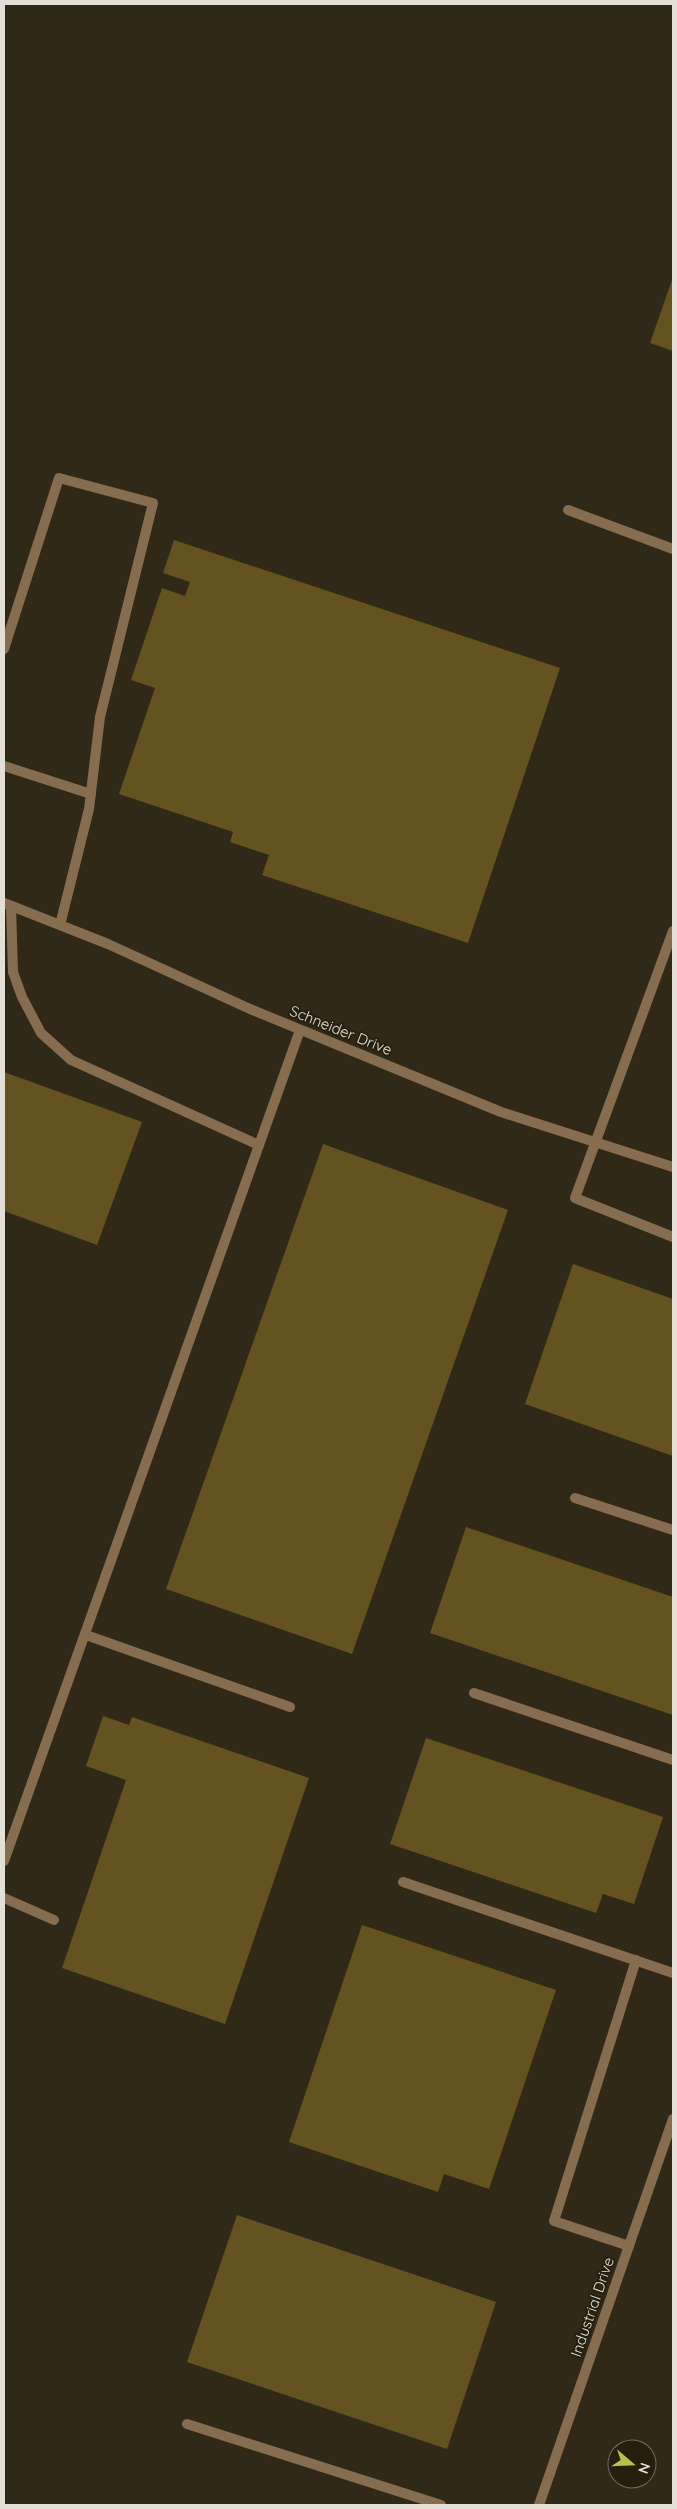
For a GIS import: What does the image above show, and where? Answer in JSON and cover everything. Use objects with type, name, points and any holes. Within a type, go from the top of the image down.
[{"type":"lane","points":[[4,649],[59,478],[153,503],[100,717],[89,808],[60,925]]},
{"type":"lane","points":[[568,510],[673,548]]},
{"type":"lane","points":[[4,766],[91,794]]},
{"type":"lane","points":[[7,904],[13,972],[22,997],[41,1032],[71,1060],[259,1145]]},
{"type":"lane","name":"Schneider Drive","points":[[7,904],[60,925],[300,1030],[501,1112],[673,1167]]},
{"type":"lane","points":[[673,931],[597,1143],[575,1198],[673,1237]]},
{"type":"lane","points":[[4,1861],[300,1030]]},
{"type":"lane","points":[[575,1498],[673,1530]]},
{"type":"lane","points":[[86,1635],[290,1706]]},
{"type":"lane","points":[[474,1693],[673,1760]]},
{"type":"lane","points":[[403,1882],[673,1973]]},
{"type":"lane","points":[[4,1898],[54,1920]]},
{"type":"lane","points":[[629,2246],[554,2221],[636,1960]]},
{"type":"lane","name":"Industrial Drive","points":[[540,2505],[673,2119]]},
{"type":"lane","points":[[188,2424],[441,2505]]},
{"type":"building","points":[[673,277],[673,351],[650,343]]},
{"type":"building","points":[[174,540],[560,668],[468,943],[262,875],[269,855],[230,842],[233,832],[119,794],[155,688],[131,680],[162,588],[185,596],[190,582],[163,573]]},
{"type":"building","points":[[4,1072],[142,1122],[97,1245],[4,1211]]},
{"type":"building","points":[[323,1144],[508,1210],[352,1654],[166,1589]]},
{"type":"building","points":[[573,1264],[673,1299],[673,1456],[525,1404]]},
{"type":"building","points":[[466,1527],[673,1597],[673,1715],[430,1633]]},
{"type":"building","points":[[103,1716],[129,1725],[132,1717],[309,1778],[225,2024],[62,1968],[126,1780],[86,1766]]},
{"type":"building","points":[[426,1738],[663,1817],[634,1904],[603,1894],[596,1913],[390,1844]]},
{"type":"building","points":[[362,1925],[556,1990],[489,2189],[444,2174],[438,2192],[289,2142]]},
{"type":"building","points":[[237,2215],[496,2302],[447,2449],[187,2362]]}]
